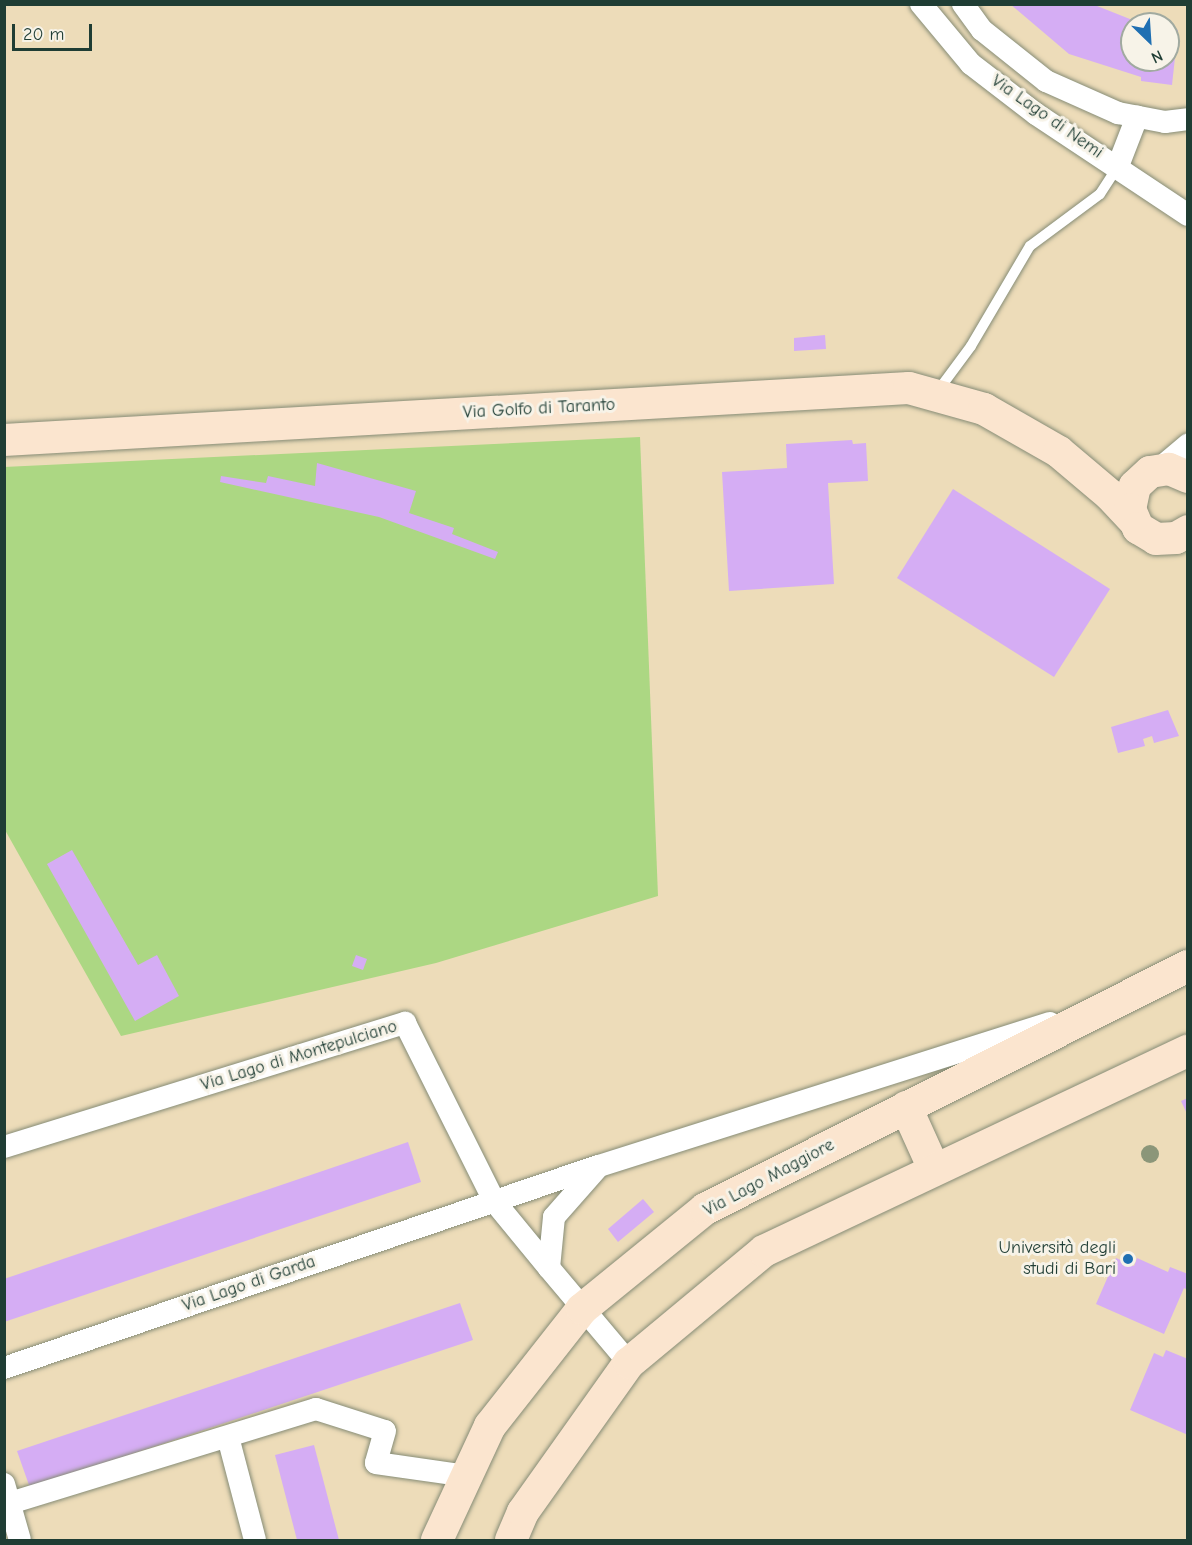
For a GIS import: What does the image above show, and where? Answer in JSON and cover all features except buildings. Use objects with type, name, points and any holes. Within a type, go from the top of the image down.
[{"type":"street","name":"Via Lago di Nemi","points":[[921,4],[971,64],[1036,114],[1188,214]]},
{"type":"street","name":"Via Lago di Nemi","points":[[963,4],[982,30],[1028,69],[1087,101],[1137,117],[1165,122],[1188,119]]},
{"type":"street","points":[[1118,166],[1137,117]]},
{"type":"street","name":"Via Golfo di Taranto","points":[[4,440],[909,388],[984,409],[1059,452],[1110,495],[1146,535],[1180,540]]},
{"type":"street","points":[[1133,520],[1130,497],[1163,474],[1188,445]]},
{"type":"street","name":"Via Golfo di Taranto","points":[[1059,452],[1163,474]]},
{"type":"street","name":"Via Lago Maggiore","points":[[437,1540],[490,1426],[582,1309],[705,1209],[1129,998],[1188,966]]},
{"type":"street","name":"Via Lago di Garda","points":[[4,1368],[599,1166],[1129,998],[1188,984]]},
{"type":"street","name":"Via Lago di Montepulciano","points":[[4,1147],[405,1023],[494,1201]]},
{"type":"street","points":[[511,1540],[523,1512],[628,1363],[764,1251],[1188,1051]]},
{"type":"street","points":[[906,1107],[934,1169]]},
{"type":"street","points":[[549,1268],[554,1217],[599,1166]]},
{"type":"street","points":[[494,1201],[628,1363]]},
{"type":"street","points":[[20,1540],[7,1493],[228,1437],[316,1409],[385,1431],[376,1463],[466,1476]]},
{"type":"street","points":[[228,1437],[255,1540]]},
{"type":"lane","points":[[935,395],[971,345],[1030,246],[1100,194],[1118,166]]},
{"type":"green space","points":[[640,437],[658,896],[436,963],[121,1036],[5,830],[4,467]]},
{"type":"place","name":"Università degli studi di Bari","points":[[1128,1259]]}]
